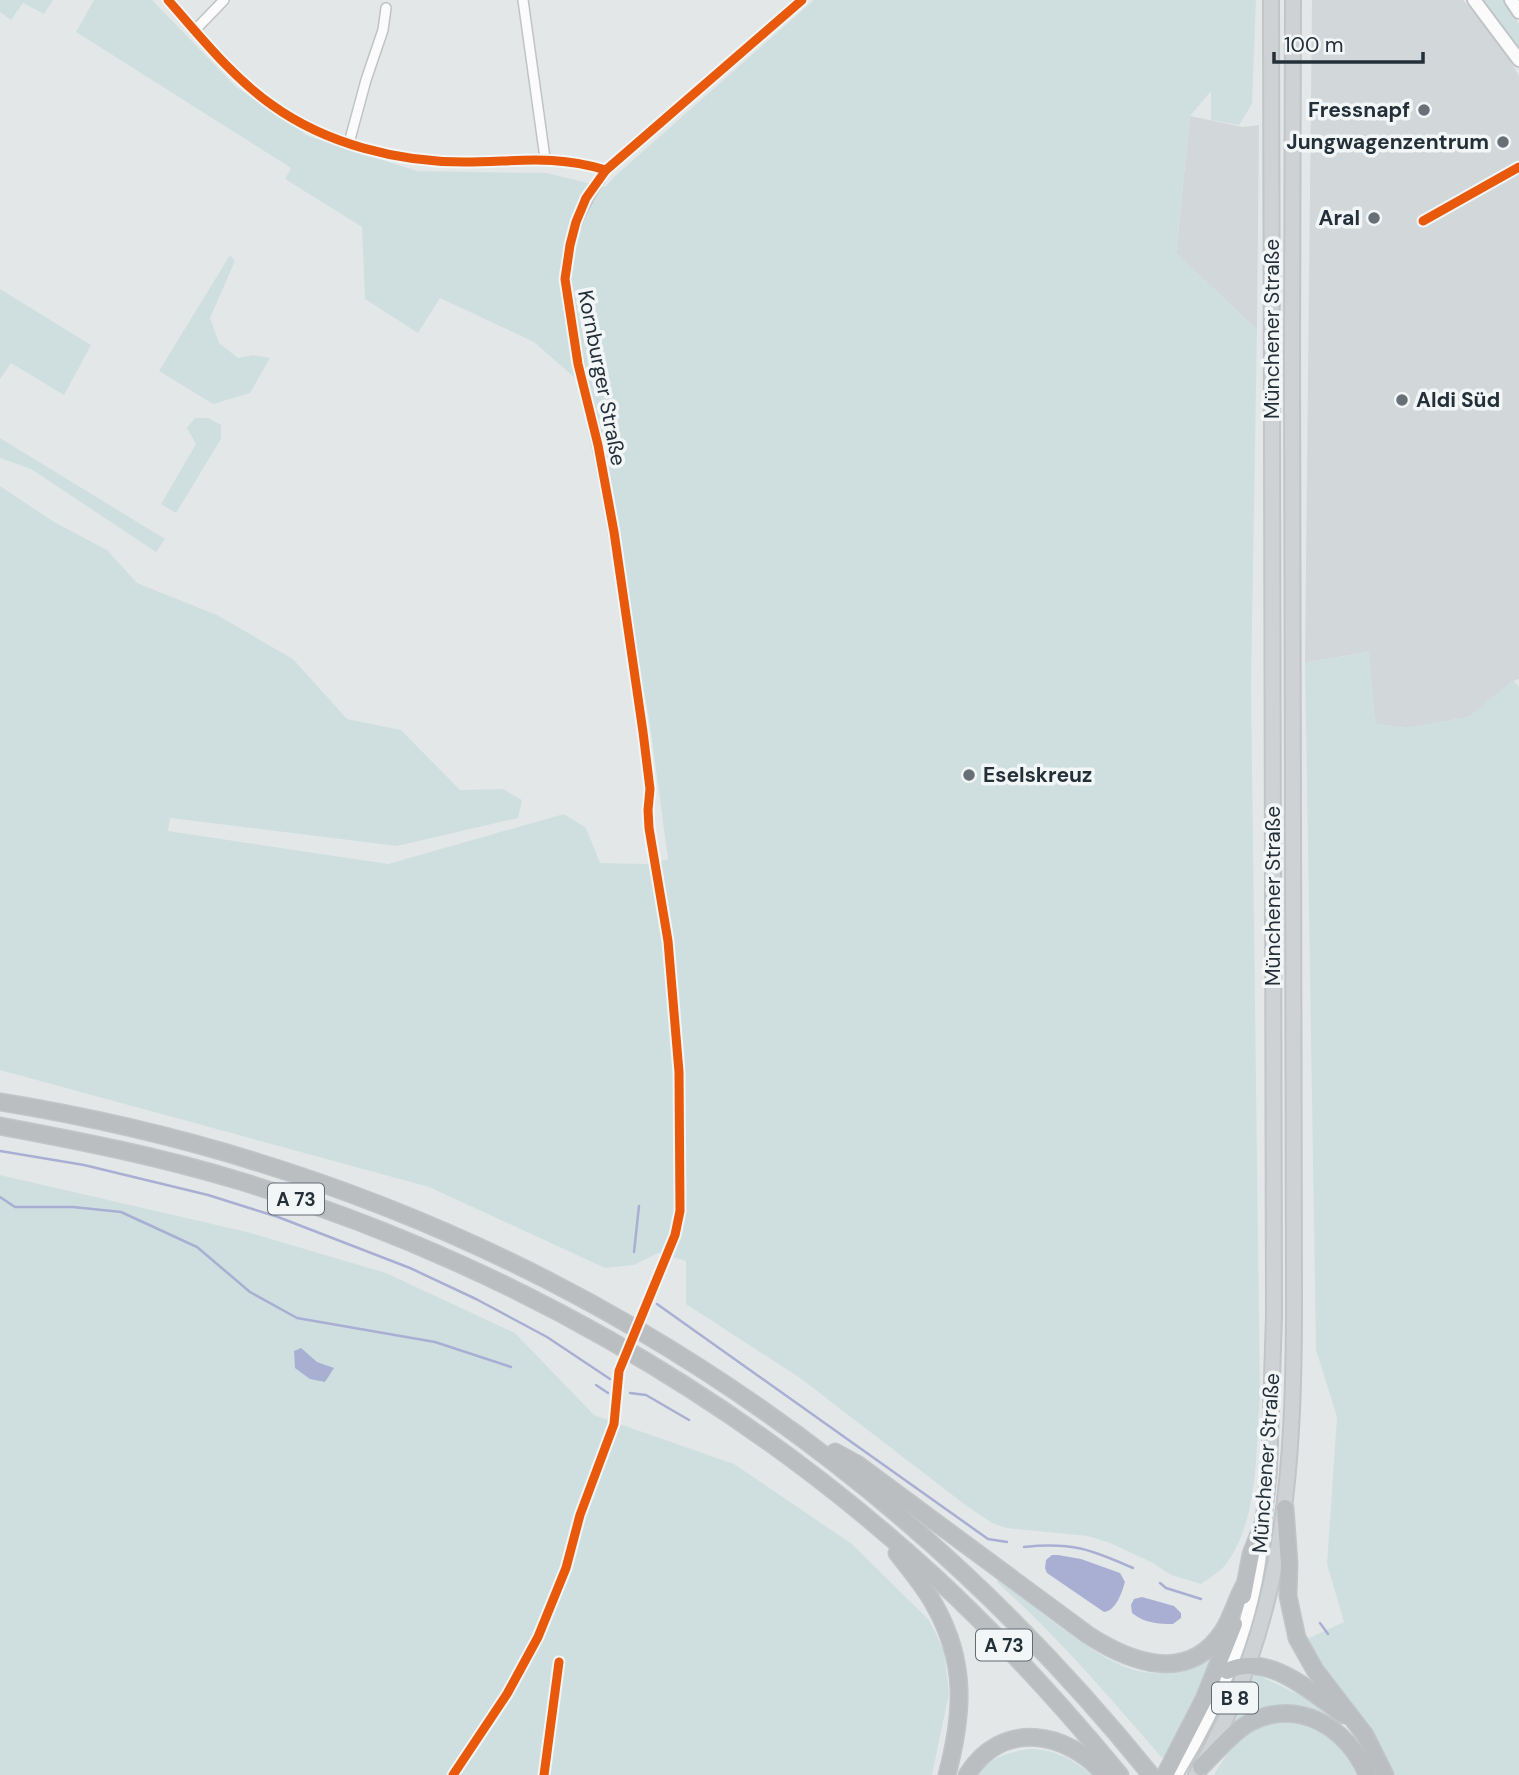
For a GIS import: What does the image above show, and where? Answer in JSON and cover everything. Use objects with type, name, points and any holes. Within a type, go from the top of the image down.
[{"type":"highway","name":"A 73","points":[[0,1102],[187,1142],[345,1191],[413,1217],[514,1262],[635,1327],[722,1380],[872,1492],[970,1578],[1057,1666],[1151,1775]]},
{"type":"highway","name":"A 73","points":[[0,1126],[164,1161],[238,1180],[323,1208],[470,1268],[540,1301],[627,1350],[767,1440],[876,1526],[992,1633],[1121,1775]]},
{"type":"highway","points":[[784,1424],[858,1464],[1088,1634],[1122,1655],[1151,1664],[1182,1661],[1210,1645],[1237,1619]]},
{"type":"highway","points":[[1285,1508],[1288,1596],[1297,1638],[1315,1670],[1358,1724],[1385,1775]]},
{"type":"highway","points":[[1173,1771],[1237,1619],[1248,1587],[1251,1554],[1262,1524]]},
{"type":"highway","points":[[876,1526],[930,1597],[943,1620],[954,1650],[960,1705],[958,1729],[947,1775]]},
{"type":"highway","points":[[1227,1671],[1248,1665],[1267,1669],[1300,1683],[1358,1724]]},
{"type":"highway","points":[[1198,1771],[1236,1733],[1251,1722],[1271,1715],[1294,1714],[1320,1720],[1334,1728],[1357,1755],[1367,1775]]},
{"type":"highway","points":[[967,1775],[978,1760],[1001,1744],[1017,1738],[1040,1737],[1073,1747],[1105,1775]]},
{"type":"main road","name":"Münchener Straße","points":[[1262,1524],[1272,1422],[1274,1316],[1271,0]]},
{"type":"main road","name":"Münchener Straße","points":[[1198,1771],[1229,1713],[1261,1625],[1270,1592],[1285,1508],[1291,1448],[1294,1353],[1293,0]]},
{"type":"main road","points":[[1474,0],[1519,60]]},
{"type":"main road","points":[[1511,0],[1519,12]]},
{"type":"main road","points":[[1173,1771],[1213,1704],[1227,1671],[1237,1619]]},
{"type":"street","points":[[167,0],[236,75],[273,106],[323,133],[396,156],[432,161],[545,158],[589,164],[606,170]]},
{"type":"street","points":[[195,30],[223,0]]},
{"type":"street","points":[[523,0],[545,158]]},
{"type":"street","name":"Kornburger Straße","points":[[643,732],[614,532],[578,364],[565,279],[568,254],[576,222],[586,198],[606,170],[802,0]]},
{"type":"street","points":[[349,143],[383,30],[386,8]]},
{"type":"street","points":[[1423,221],[1519,167]]},
{"type":"street","points":[[544,1775],[559,1662]]},
{"type":"shaded area","points":[[0,0],[53,0],[44,14],[23,3],[11,20],[0,12]]},
{"type":"shaded area","points":[[94,0],[152,0],[235,86],[308,136],[417,171],[546,173],[605,187],[814,0],[1256,0],[1252,104],[1239,125],[1211,120],[1211,91],[1190,116],[1176,253],[1257,330],[1251,686],[1260,1397],[1250,1505],[1237,1546],[1221,1570],[1201,1584],[1171,1575],[1151,1562],[1088,1536],[1006,1528],[992,1523],[800,1378],[686,1304],[686,1261],[658,1253],[634,1265],[605,1268],[429,1187],[0,1070],[0,486],[54,522],[107,550],[137,583],[217,615],[293,659],[347,719],[401,730],[460,790],[503,789],[522,800],[518,818],[397,846],[170,818],[168,831],[388,864],[564,814],[586,828],[600,863],[650,864],[668,859],[650,725],[591,392],[534,342],[440,298],[418,333],[365,299],[362,227],[285,179],[291,168],[76,32]]},
{"type":"shaded area","points":[[1312,0],[1463,0],[1501,45],[1519,76],[1519,679],[1469,717],[1407,728],[1375,724],[1368,652],[1305,663]]},
{"type":"shaded area","points":[[1478,0],[1504,0],[1519,24],[1519,54]]},
{"type":"shaded area","points":[[1190,116],[1243,127],[1259,125],[1257,330],[1176,253]]},
{"type":"shaded area","points":[[230,255],[235,261],[210,318],[219,343],[238,358],[253,355],[270,358],[250,393],[213,404],[159,371]]},
{"type":"shaded area","points":[[0,289],[91,345],[64,395],[11,363],[0,379]]},
{"type":"shaded area","points":[[195,418],[208,418],[221,425],[221,439],[176,513],[161,504],[196,444],[187,428]]},
{"type":"shaded area","points":[[0,438],[165,539],[156,552],[31,469],[0,458]]},
{"type":"shaded area","points":[[1369,652],[1375,724],[1407,728],[1469,717],[1513,680],[1519,687],[1519,1775],[1393,1775],[1372,1731],[1322,1666],[1307,1639],[1344,1622],[1327,1564],[1337,1417],[1316,1350],[1305,663]]},
{"type":"shaded area","points":[[0,1175],[247,1232],[386,1273],[515,1333],[594,1415],[734,1464],[852,1544],[929,1620],[944,1650],[949,1693],[932,1775],[0,1775]]},
{"type":"shaded area","points":[[999,1580],[1101,1655],[1134,1670],[1152,1673],[1177,1671],[1215,1651],[1199,1692],[1165,1756],[1162,1758],[1062,1646],[998,1583]]},
{"type":"shaded area","points":[[1256,1674],[1308,1699],[1333,1720],[1277,1708],[1256,1711],[1233,1722]]},
{"type":"shaded area","points":[[1284,1722],[1308,1727],[1328,1737],[1344,1754],[1356,1775],[1214,1775],[1234,1746],[1251,1732]]},
{"type":"shaded area","points":[[1029,1749],[1063,1756],[1092,1775],[978,1775],[994,1760]]},
{"type":"water","points":[[301,1348],[317,1362],[334,1368],[325,1382],[310,1379],[295,1368],[294,1351]]},
{"type":"water","points":[[1052,1555],[1081,1559],[1120,1573],[1125,1582],[1112,1608],[1104,1612],[1047,1573],[1046,1560]]},
{"type":"water","points":[[1142,1597],[1174,1606],[1181,1613],[1181,1618],[1173,1624],[1142,1619],[1132,1613],[1131,1605],[1134,1599]]},
{"type":"waterway","points":[[0,1151],[84,1165],[208,1195],[278,1217],[410,1268],[476,1299],[547,1337],[610,1379]]},
{"type":"waterway","points":[[0,1197],[15,1207],[73,1207],[121,1212],[197,1247],[250,1292],[297,1318],[435,1342],[511,1367]]},
{"type":"waterway","points":[[634,1252],[639,1206]]},
{"type":"waterway","points":[[657,1304],[988,1539],[1007,1542]]},
{"type":"waterway","points":[[596,1385],[608,1393]]},
{"type":"waterway","points":[[630,1393],[646,1395],[689,1420]]},
{"type":"waterway","points":[[1024,1547],[1080,1548],[1133,1568]]},
{"type":"waterway","points":[[1160,1583],[1166,1588],[1201,1599]]},
{"type":"waterway","points":[[1320,1623],[1328,1634]]},
{"type":"cycle path","points":[[168,0],[217,56],[257,94],[293,119],[339,140],[414,159],[464,162],[551,160],[606,170]]},
{"type":"cycle path","points":[[453,1775],[507,1694],[538,1637],[566,1568],[580,1515],[614,1424],[619,1371],[675,1235],[680,1211],[679,1072],[668,941],[649,828],[650,789],[614,532],[598,445],[578,364],[565,279],[570,245],[586,198],[606,170],[802,0]]},
{"type":"cycle path","points":[[1423,221],[1519,167]]},
{"type":"cycle path","points":[[544,1775],[559,1662]]},
{"type":"place","name":"Fressnapf","points":[[1424,110]]},
{"type":"place","name":"Jungwagenzentrum","points":[[1503,142]]},
{"type":"place","name":"Aral","points":[[1374,218]]},
{"type":"place","name":"Aldi Süd","points":[[1402,400]]},
{"type":"place","name":"Eselskreuz","points":[[969,775]]}]
